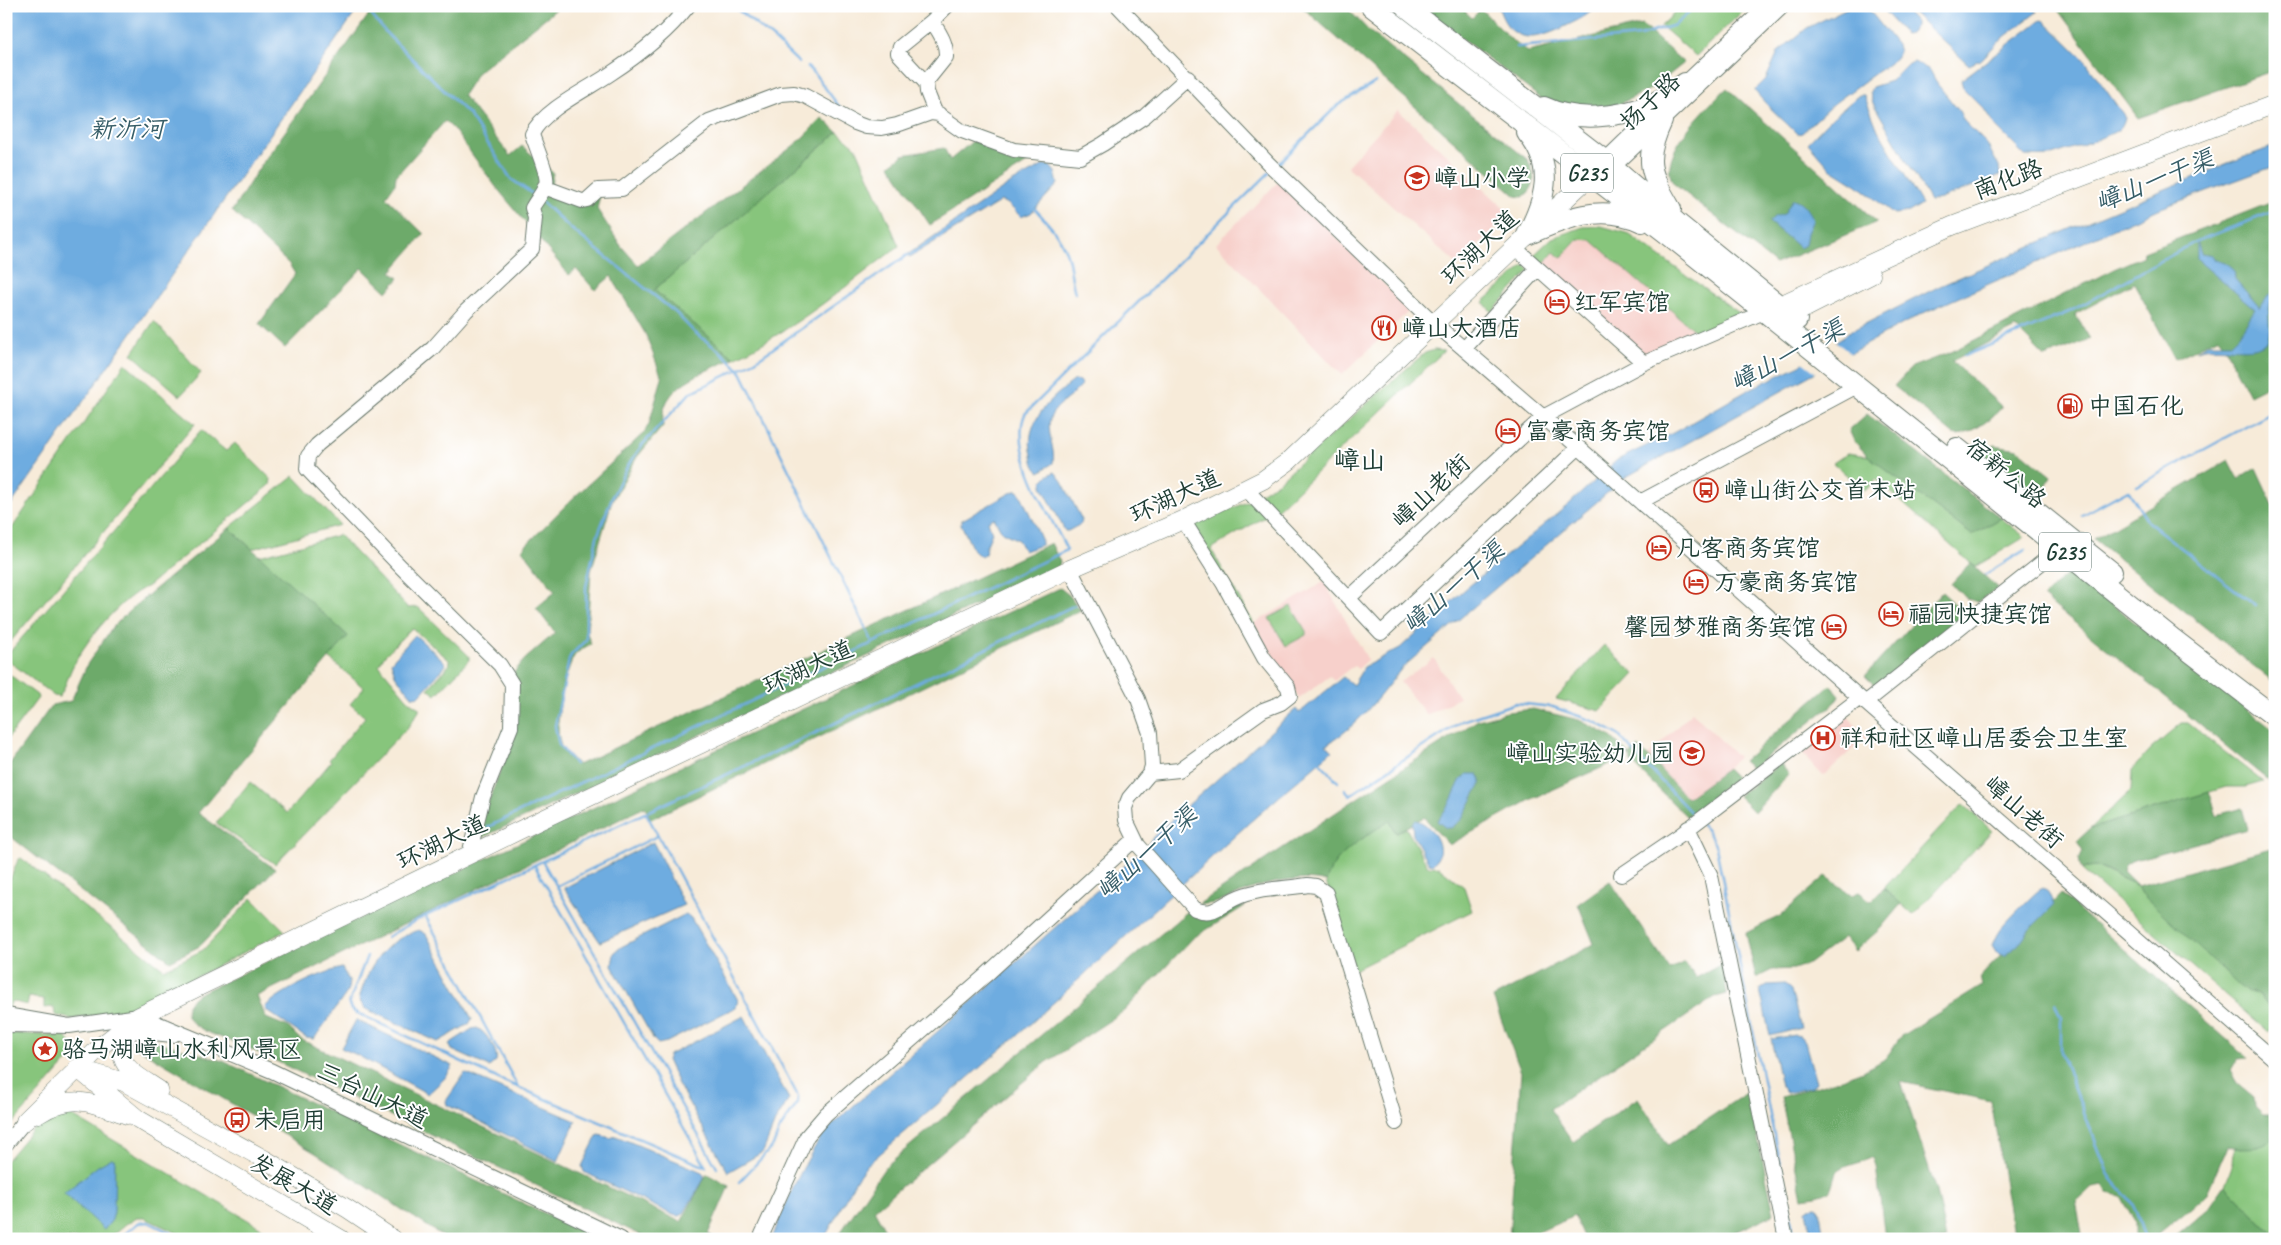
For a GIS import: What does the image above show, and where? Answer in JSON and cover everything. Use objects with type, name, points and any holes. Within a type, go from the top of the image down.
[{"type":"highway","name":"G235","points":[[1371,6],[1590,176],[1676,231]]},
{"type":"highway","name":"G235","points":[[1405,6],[1609,163],[1676,231],[1778,314]]},
{"type":"highway","points":[[1524,98],[1558,114],[1592,116],[1614,114],[1648,106],[1663,99],[1685,83]]},
{"type":"highway","points":[[1510,113],[1534,141],[1541,154],[1545,170],[1543,199],[1520,241]]},
{"type":"highway","points":[[1662,120],[1652,147],[1652,174],[1676,231]]},
{"type":"highway","points":[[1520,241],[1567,218],[1599,213],[1619,214],[1676,231]]},
{"type":"highway","name":"宿新公路","points":[[1778,314],[2275,700]]},
{"type":"highway","name":"宿新公路","points":[[1861,380],[2060,548],[2275,717]]},
{"type":"main road","name":"南化路","points":[[1778,314],[1952,226],[2275,104]]},
{"type":"main road","name":"南化路","points":[[1778,314],[1959,234],[2048,198],[2275,116]]},
{"type":"main road","name":"环湖大道","points":[[25,1122],[77,1068],[130,1025],[469,855],[1070,569],[1183,520],[1246,489],[1289,461],[1590,176]]},
{"type":"main road","points":[[130,1025],[121,1047],[121,1057],[126,1065],[229,1140]]},
{"type":"main road","name":"发展大道","points":[[77,1068],[138,1119],[341,1239]]},
{"type":"main road","name":"发展大道","points":[[77,1068],[124,1082],[348,1209],[393,1239]]},
{"type":"main road","points":[[25,1122],[52,1106],[76,1100],[89,1102],[138,1119]]},
{"type":"street","points":[[469,855],[483,796],[511,727],[512,684],[500,665],[401,567],[307,469],[308,456],[317,445],[432,348],[466,311],[532,249],[535,218],[532,208],[546,183],[546,171],[532,134],[536,126],[558,108],[640,52],[676,22],[688,6]]},
{"type":"street","points":[[948,6],[900,47],[898,53],[926,83],[935,112],[962,131],[1014,150],[1080,157],[1145,116],[1188,77]]},
{"type":"street","name":"嶂山老街","points":[[1118,6],[1274,169],[1435,324],[1543,416],[1862,700],[2275,1060]]},
{"type":"street","name":"扬子路","points":[[1609,163],[1685,83],[1767,6]]},
{"type":"street","name":"扬子路","points":[[1590,176],[1662,120],[1783,6]]},
{"type":"street","points":[[926,83],[946,57],[944,42],[932,21]]},
{"type":"street","points":[[544,186],[582,201],[587,200],[598,190],[622,190],[710,121],[781,94],[794,92],[805,96],[866,127],[882,128],[931,113],[939,114]]},
{"type":"street","points":[[1520,241],[1537,268],[1644,363]]},
{"type":"street","points":[[1464,349],[1537,268]]},
{"type":"street","name":"嶂山老街","points":[[1349,598],[1543,416],[1644,363],[1778,314]]},
{"type":"street","points":[[1636,499],[1861,380]]},
{"type":"street","points":[[1246,489],[1382,633],[1581,450]]},
{"type":"street","points":[[1150,773],[1179,770],[1263,710],[1281,703],[1290,696],[1288,687],[1264,658],[1223,583],[1183,520]]},
{"type":"street","points":[[1621,874],[1695,823],[1862,700],[2060,548]]},
{"type":"street","points":[[1070,569],[1145,716],[1150,733],[1152,754],[1150,773],[1129,798],[1125,808],[1126,820],[1136,842],[1194,909],[1204,913],[1212,912],[1236,898],[1249,894],[1308,885],[1316,886],[1326,893],[1396,1123]]},
{"type":"street","points":[[1695,823],[1711,876],[1786,1239]]},
{"type":"street","points":[[760,1239],[807,1136],[826,1114],[1136,842]]},
{"type":"street","points":[[6,1015],[69,1026],[130,1025]]},
{"type":"street","points":[[6,1025],[130,1025]]},
{"type":"street","name":"三台山大道","points":[[130,1025],[190,1037],[272,1070],[621,1239]]},
{"type":"street","name":"环湖大道","points":[[6,1144],[25,1122]]},
{"type":"shaded area","name":"嶂山小学","points":[[1398,110],[1510,213],[1458,265],[1347,166]]},
{"type":"shaded area","points":[[1279,181],[1410,310],[1342,375],[1216,244]]},
{"type":"shaded area","points":[[1578,239],[1591,240],[1697,333],[1644,357],[1542,265],[1554,252],[1561,258]]},
{"type":"shaded area","points":[[1324,582],[1368,660],[1358,669],[1354,666],[1334,681],[1330,676],[1299,699],[1253,624]]},
{"type":"shaded area","points":[[1434,658],[1459,698],[1427,715],[1400,682]]},
{"type":"shaded area","name":"嶂山实验幼儿园","points":[[1692,712],[1738,757],[1723,773],[1688,798],[1648,756]]},
{"type":"shaded area","points":[[1844,712],[1866,737],[1823,776],[1800,751]]},
{"type":"green space","points":[[375,6],[559,7],[478,72],[463,95],[510,156],[522,146],[553,173],[551,185],[573,204],[600,195],[597,209],[621,246],[638,265],[797,143],[822,118],[838,132],[654,290],[734,358],[697,375],[675,390],[663,412],[663,426],[637,457],[612,501],[591,571],[587,633],[591,644],[574,656],[566,677],[560,703],[559,740],[562,748],[578,765],[1051,543],[1060,562],[1059,566],[477,840],[485,811],[514,734],[512,675],[524,660],[555,633],[536,608],[555,592],[522,549],[570,501],[644,433],[649,424],[662,378],[646,335],[611,276],[595,290],[576,269],[569,275],[496,187],[454,130],[445,121],[396,176],[395,184],[386,197],[424,234],[391,272],[399,278],[387,292],[362,268],[285,348],[259,324],[295,274],[289,264],[232,211],[259,168]]},
{"type":"green space","points":[[1301,6],[1345,6],[1369,31],[1528,160],[1534,180],[1528,193],[1523,197],[1516,196]]},
{"type":"green space","points":[[1419,6],[1460,6],[1472,18],[1481,9],[1514,42],[1528,52],[1642,25],[1684,63],[1653,88],[1617,105],[1585,110],[1543,100]]},
{"type":"green space","points":[[1682,6],[1748,6],[1696,56],[1661,26]]},
{"type":"green space","points":[[2055,6],[2275,6],[2275,70],[2138,118]]},
{"type":"green space","points":[[1727,88],[1877,222],[1775,264],[1674,184],[1670,173],[1671,160],[1677,146],[1697,119]]},
{"type":"green space","points":[[838,132],[856,147],[899,246],[799,321],[734,358],[654,290]]},
{"type":"green space","points":[[974,140],[1035,158],[930,225],[890,165],[903,155],[944,148],[950,160]]},
{"type":"green space","points":[[2275,201],[2275,382],[2249,395],[2219,337],[2175,359],[2134,283],[2075,314],[2090,339],[2045,357],[2016,328],[1952,361],[2002,407],[1987,421],[1973,430],[1959,435],[1953,434],[1894,386],[1912,367],[1951,352],[2143,256],[2144,252]]},
{"type":"green space","points":[[1601,226],[1627,233],[1742,315],[1697,333],[1591,240],[1578,239],[1561,258],[1554,252],[1542,265],[1534,259],[1534,255],[1552,238],[1583,227]]},
{"type":"green space","points":[[1525,265],[1530,270],[1492,312],[1483,302]]},
{"type":"green space","points":[[154,321],[201,373],[180,396],[132,354]]},
{"type":"green space","points":[[1434,350],[1444,351],[1278,509],[1275,510],[1259,494],[1278,482],[1414,362],[1425,353]]},
{"type":"green space","points":[[125,363],[195,424],[6,647],[6,537]]},
{"type":"green space","points":[[1867,414],[2001,518],[1972,535],[1868,456],[1854,441],[1849,430]]},
{"type":"green space","points":[[201,430],[226,451],[235,443],[271,479],[270,485],[148,586],[116,609],[96,631],[80,654],[59,697],[54,696],[6,659],[7,655]]},
{"type":"green space","points":[[1995,445],[2018,449],[2051,476],[2039,502],[1978,454]]},
{"type":"green space","points":[[1848,453],[1868,456],[1972,535],[2001,518],[2025,537],[1975,567],[1876,479],[1865,491],[1833,463]]},
{"type":"green space","points":[[2229,460],[2239,479],[2256,468],[2275,509],[2275,683],[2094,539]]},
{"type":"green space","points":[[294,476],[340,525],[252,549],[229,528]]},
{"type":"green space","points":[[1249,501],[1266,516],[1211,549],[1267,647],[1263,649],[1193,528],[1196,524]]},
{"type":"green space","points":[[229,528],[348,636],[198,813],[275,869],[200,946],[170,961],[6,833],[6,769],[52,705],[71,701],[88,663],[112,628],[131,609]]},
{"type":"green space","points":[[339,535],[408,608],[418,607],[469,656],[469,660],[436,695],[428,689],[450,664],[449,660],[412,628],[384,656],[379,665],[410,702],[419,708],[419,711],[409,726],[275,864],[216,823],[250,782],[287,813],[331,762],[329,760],[365,717],[350,704],[364,688],[329,658],[348,636],[259,556]]},
{"type":"green space","points":[[1970,563],[1998,588],[1977,602],[1966,598],[1951,584]]},
{"type":"green space","points":[[2070,572],[2275,731],[2275,786],[2043,597]]},
{"type":"green space","points":[[1060,588],[1069,595],[1081,610],[651,819],[645,807],[257,996],[266,1018],[288,1027],[300,1039],[681,1222],[707,1174],[729,1186],[708,1234],[717,1239],[649,1239],[242,1045],[210,1033],[190,1021],[186,1013],[188,1004],[198,994]]},
{"type":"green space","points":[[1942,592],[1963,614],[1877,685],[1874,685],[1865,676]]},
{"type":"green space","points":[[1291,606],[1306,631],[1306,635],[1286,646],[1269,618]]},
{"type":"green space","points":[[1604,645],[1635,674],[1600,711],[1556,699]]},
{"type":"green space","points":[[6,672],[37,695],[38,698],[6,741]]},
{"type":"green space","points":[[1830,685],[1839,695],[1836,702],[1755,766],[1751,768],[1743,761]]},
{"type":"green space","points":[[1533,709],[1579,720],[1610,736],[1630,755],[1532,799],[1449,845],[1424,817],[1396,833],[1389,820],[1351,847],[1335,863],[1326,882],[1300,880],[1280,882],[1254,888],[1213,903],[1199,904],[1478,720],[1507,712]]},
{"type":"green space","points":[[2182,723],[2188,723],[2263,782],[2245,787],[2226,787],[2090,829],[2131,791],[2132,770],[2151,749]]},
{"type":"green space","points":[[1639,747],[1687,798],[1727,769],[1736,778],[1687,817],[1631,762],[1630,755]]},
{"type":"green space","points":[[1780,764],[1789,774],[1754,812],[1738,796]]},
{"type":"green space","points":[[2209,792],[2217,815],[2242,808],[2248,829],[2131,861],[2125,865],[2123,871],[2138,886],[2095,866],[2082,870],[2080,860],[2083,851],[2077,841],[2090,829]]},
{"type":"green space","points":[[1963,804],[1992,831],[1913,915],[1884,888]]},
{"type":"green space","points":[[1389,820],[1396,833],[1406,828],[1428,866],[1439,867],[1464,887],[1472,911],[1354,970],[1326,882],[1335,863],[1343,854]]},
{"type":"green space","points":[[2275,847],[2275,1013],[2260,995],[2248,993],[2239,986],[2142,894],[2138,886]]},
{"type":"green space","points":[[21,858],[164,969],[203,950],[252,898],[285,931],[133,1010],[71,1019],[55,1015],[54,1007],[44,1008],[44,999],[29,997],[27,1005],[11,1001],[9,1009],[6,1008],[6,889],[18,860]]},
{"type":"green space","points":[[2095,866],[2138,886],[2142,894],[2248,993],[2260,995],[2273,1013],[2274,1022],[2269,1033],[2082,870]]},
{"type":"green space","points":[[1826,876],[1852,895],[1859,892],[1871,901],[1884,888],[1901,904],[1880,929],[1855,951],[1844,937],[1810,963],[1794,969],[1772,970],[1756,978],[1746,933],[1780,916]]},
{"type":"green space","points":[[1610,881],[1670,969],[1685,962],[1696,978],[1722,964],[1727,994],[1715,997],[1550,1109],[1573,1142],[1638,1098],[1668,1145],[1748,1092],[1774,1214],[1720,1239],[1584,1239],[1574,1216],[1523,1239],[1509,1239],[1521,1072],[1493,998],[1594,944],[1578,904]]},
{"type":"green space","points":[[2061,894],[2248,1058],[2237,1059],[2230,1071],[2237,1083],[2254,1097],[2255,1107],[2263,1115],[2270,1115],[2275,1110],[2275,1132],[2271,1140],[2254,1148],[2227,1146],[2207,1193],[2153,1239],[2135,1239],[2135,1222],[2121,1196],[2108,1193],[2103,1185],[2092,1187],[2076,1202],[2083,1239],[2014,1239],[1991,1101],[1901,1082],[1936,1191],[1946,1239],[1885,1239],[1876,1166],[1873,1157],[1847,1166],[1837,1172],[1831,1189],[1826,1193],[1802,1198],[1781,1097],[1834,1082],[1860,1072],[1883,1060],[1901,1036],[1982,986],[1980,977]]},
{"type":"green space","points":[[1245,906],[1193,938],[1124,1011],[1044,1064],[874,1210],[890,1239],[836,1239],[886,1166],[1187,912],[1195,915]]},
{"type":"green space","points":[[6,1033],[65,1036],[72,1044],[72,1052],[66,1063],[6,1131]]},
{"type":"green space","points":[[141,1039],[153,1040],[223,1061],[599,1239],[447,1239],[317,1154],[134,1046]]},
{"type":"green space","points":[[66,1112],[280,1239],[190,1239],[145,1218],[137,1218],[126,1224],[108,1239],[6,1239],[6,1161],[44,1119]]},
{"type":"green space","points":[[2275,1134],[2275,1236],[2225,1185],[2232,1166],[2235,1147],[2242,1148]]},
{"type":"green space","points":[[2225,1185],[2275,1236],[2275,1239],[2173,1239],[2209,1208]]},
{"type":"water","name":"新沂河","points":[[6,6],[360,6],[6,512]]},
{"type":"water","points":[[1501,6],[1591,6],[1593,10],[1562,28],[1533,37],[1517,34],[1510,29],[1499,9]]},
{"type":"water","points":[[1866,6],[1897,45],[1899,52],[1896,58],[1832,105],[1802,133],[1797,134],[1755,90],[1766,79],[1778,52],[1807,28],[1849,7]]},
{"type":"water","points":[[1884,6],[1901,6],[1916,22],[1916,26],[1910,33],[1905,34],[1885,12]]},
{"type":"water","points":[[1906,6],[2034,6],[2037,12],[1999,41],[1982,59],[1969,65]]},
{"type":"water","points":[[2041,20],[2045,21],[2084,59],[2125,117],[2123,124],[2118,130],[2096,140],[2048,156],[2025,156],[1996,127],[1984,109],[1963,88],[1961,80]]},
{"type":"water","points":[[1914,62],[1930,70],[1938,85],[1959,111],[1964,121],[1987,144],[1999,167],[2000,175],[1941,199],[1930,201],[1873,103],[1870,92],[1872,87],[1891,81],[1906,65]]},
{"type":"water","points":[[1859,95],[1864,95],[1878,130],[1922,204],[1909,212],[1894,214],[1857,185],[1830,168],[1808,143],[1831,119]]},
{"type":"water","name":"嶂山一干渠","points":[[2275,146],[2275,166],[2161,208],[1921,314],[1626,477],[1402,668],[1358,720],[1326,745],[1332,751],[1250,822],[1027,1027],[867,1165],[857,1178],[824,1239],[772,1239],[795,1184],[824,1132],[1138,854],[1158,832],[1296,709],[1299,713],[1343,677],[1353,685],[1364,667],[1400,648],[1463,591],[1568,505],[1617,460],[1673,433],[1750,389],[1800,365],[1853,330],[1940,286],[2079,225],[2228,163]]},
{"type":"water","points":[[1044,165],[1049,165],[1055,172],[1058,184],[1031,213],[1021,217],[1008,204],[1001,201],[910,257],[907,255],[1011,183]]},
{"type":"water","points":[[1793,199],[1803,204],[1813,220],[1807,233],[1805,245],[1800,248],[1769,222],[1774,217],[1784,214]]},
{"type":"water","points":[[2197,241],[2201,253],[2212,255],[2215,260],[2228,264],[2234,269],[2235,279],[2260,308],[2268,296],[2275,292],[2269,307],[2269,334],[2266,343],[2258,347],[2241,349],[2215,347],[2197,350],[2210,343],[2231,343],[2239,335],[2255,309],[2202,264],[2197,258]]},
{"type":"water","points":[[1075,380],[1080,381],[1081,385],[1057,408],[1049,421],[1054,458],[1053,463],[1040,472],[1034,465],[1030,443],[1035,422],[1048,403]]},
{"type":"water","points":[[1055,472],[1062,481],[1082,520],[1081,524],[1068,531],[1065,531],[1042,486],[1044,479]]},
{"type":"water","points":[[1014,491],[1018,491],[1021,495],[1042,541],[1041,545],[1024,551],[1018,540],[1002,532],[994,518],[988,521],[992,533],[986,547],[987,552],[981,557],[973,550],[961,524],[962,520]]},
{"type":"water","points":[[415,635],[443,660],[446,665],[419,696],[413,697],[396,677],[391,662]]},
{"type":"water","points":[[1467,774],[1478,774],[1481,780],[1480,785],[1461,820],[1451,828],[1446,828],[1437,821],[1449,805],[1461,779]]},
{"type":"water","points":[[1415,820],[1427,826],[1437,839],[1439,852],[1437,859],[1432,864],[1429,863],[1413,835],[1412,823]]},
{"type":"water","points":[[653,842],[684,905],[600,942],[564,888]]},
{"type":"water","points":[[2042,888],[2048,892],[2054,905],[2029,930],[2018,945],[2004,956],[1997,953],[1992,945],[1999,931]]},
{"type":"water","points":[[686,914],[691,918],[738,1000],[736,1007],[667,1042],[658,1044],[612,966],[614,953],[621,947]]},
{"type":"water","points":[[419,930],[426,934],[472,1019],[469,1024],[438,1042],[364,1008],[359,999],[368,975],[380,956],[396,941]]},
{"type":"water","points":[[342,968],[349,981],[348,991],[314,1039],[306,1038],[266,1010],[265,1007],[272,1001],[291,989],[312,978]]},
{"type":"water","points":[[1785,984],[1791,990],[1801,1028],[1770,1036],[1760,990],[1767,985]]},
{"type":"water","points":[[744,1016],[789,1099],[775,1122],[763,1152],[728,1172],[678,1084],[667,1060],[669,1055]]},
{"type":"water","points":[[356,1020],[453,1066],[445,1078],[428,1094],[341,1048]]},
{"type":"water","points":[[477,1028],[488,1038],[496,1053],[496,1061],[489,1067],[452,1050],[449,1044],[472,1029]]},
{"type":"water","points":[[1795,1035],[1800,1036],[1805,1042],[1816,1082],[1812,1087],[1786,1093],[1781,1086],[1771,1039]]},
{"type":"water","points":[[465,1073],[576,1121],[558,1161],[447,1105],[446,1101]]},
{"type":"water","points":[[597,1136],[610,1138],[616,1136],[700,1171],[704,1175],[704,1179],[684,1213],[680,1216],[673,1215],[584,1172],[582,1166]]},
{"type":"water","points":[[112,1158],[115,1160],[114,1212],[112,1220],[104,1230],[64,1193],[98,1166]]},
{"type":"water","points":[[1816,1206],[1820,1212],[1824,1239],[1812,1239],[1806,1211],[1809,1207]]},
{"type":"pier","points":[[1834,340],[1852,355],[1818,374],[1801,361]]},
{"type":"waterway","points":[[364,6],[388,35],[470,116],[511,179],[534,195]]},
{"type":"waterway","points":[[733,6],[774,39],[799,63]]},
{"type":"waterway","points":[[1517,47],[1640,36],[1675,25],[1695,6]]},
{"type":"waterway","points":[[807,67],[814,73],[841,109]]},
{"type":"waterway","points":[[1276,166],[1338,105],[1376,82]]},
{"type":"waterway","points":[[488,827],[1067,550],[1042,501],[1027,464],[1022,446],[1022,429],[1025,414],[1270,172]]},
{"type":"waterway","points":[[542,202],[570,228],[676,313],[694,332],[721,352],[741,372],[873,643]]},
{"type":"waterway","points":[[1035,209],[1051,227],[1064,247],[1075,293]]},
{"type":"waterway","points":[[1964,356],[2069,312],[2197,241],[2275,211]]},
{"type":"waterway","points":[[575,764],[559,745],[555,726],[569,660],[571,655],[586,640],[586,587],[597,537],[613,495],[627,467],[643,444],[690,393],[755,361],[907,255]]},
{"type":"waterway","points":[[2137,486],[2275,411]]},
{"type":"waterway","points":[[2082,515],[2128,490],[2148,522],[2256,606]]},
{"type":"waterway","points":[[1986,574],[2025,550]]},
{"type":"waterway","points":[[387,937],[417,920],[813,734],[1075,605]]},
{"type":"waterway","points":[[1345,789],[1350,795],[1462,721],[1516,703],[1553,707],[1593,721],[1617,734],[1695,817]]},
{"type":"waterway","points":[[1319,761],[1338,782]]},
{"type":"waterway","points":[[646,813],[798,1096],[798,1103],[779,1130],[773,1146],[739,1182]]},
{"type":"waterway","points":[[1702,825],[1709,833],[1716,847],[1795,1239]]},
{"type":"waterway","points":[[557,886],[657,836]]},
{"type":"waterway","points":[[543,862],[717,1168]]},
{"type":"waterway","points":[[367,956],[349,1003],[351,1009],[355,1012],[501,1080],[706,1167],[535,866]]},
{"type":"waterway","points":[[426,917],[518,1087]]},
{"type":"waterway","points":[[2055,1003],[2061,1018],[2061,1053],[2107,1171],[2132,1204],[2137,1213],[2145,1239]]},
{"type":"waterway","points":[[119,1239],[138,1223],[148,1222],[183,1239]]},
{"type":"place","name":"嶂山小学","points":[[1417,178]]},
{"type":"place","name":"红军宾馆","points":[[1557,302]]},
{"type":"place","name":"嶂山大酒店","points":[[1384,328]]},
{"type":"place","name":"中国石化","points":[[2070,406]]},
{"type":"place","name":"富豪商务宾馆","points":[[1508,431]]},
{"type":"place","name":"嶂山街公交首末站","points":[[1706,490]]},
{"type":"place","name":"凡客商务宾馆","points":[[1659,548]]},
{"type":"place","name":"万豪商务宾馆","points":[[1696,582]]},
{"type":"place","name":"福园快捷宾馆","points":[[1891,614]]},
{"type":"place","name":"馨园梦雅商务宾馆","points":[[1834,627]]},
{"type":"place","name":"祥和社区嶂山居委会卫生室","points":[[1823,738]]},
{"type":"place","name":"嶂山实验幼儿园","points":[[1692,753]]},
{"type":"place","name":"骆马湖嶂山水利风景区","points":[[45,1049]]},
{"type":"place","name":"未启用","points":[[237,1120]]},
{"type":"district","name":"嶂山","points":[[1360,460]]}]
